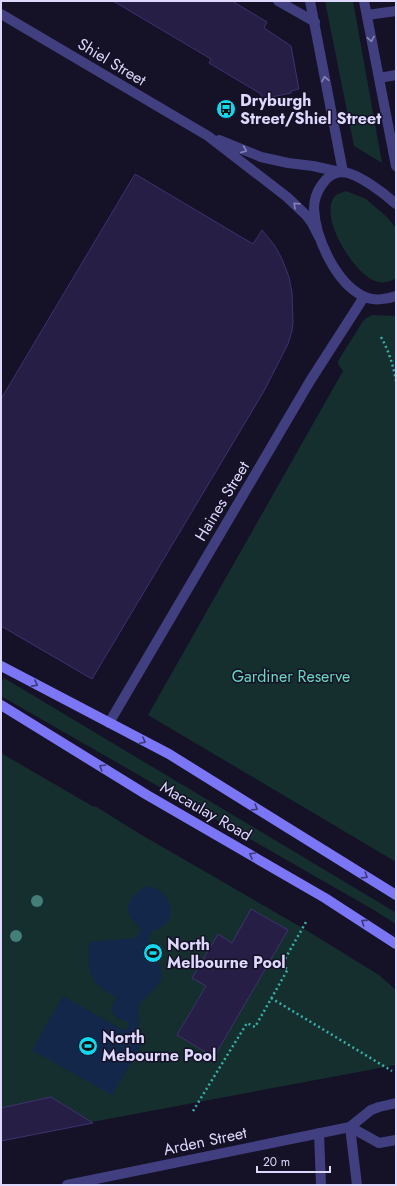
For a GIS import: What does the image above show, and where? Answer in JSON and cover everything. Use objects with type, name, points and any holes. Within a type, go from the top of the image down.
[{"type":"main road","name":"Macaulay Road","points":[[1,666],[169,754],[396,895]]},
{"type":"main road","name":"Macaulay Road","points":[[1,704],[147,794],[325,898],[396,944]]},
{"type":"street","points":[[278,1],[315,22]]},
{"type":"street","points":[[310,1],[341,172],[334,174],[327,179],[318,190],[314,208],[319,236],[338,274],[355,291],[364,297],[380,299],[388,299],[396,296]]},
{"type":"street","points":[[364,1],[396,166]]},
{"type":"street","points":[[367,15],[396,11]]},
{"type":"street","name":"Shiel Street","points":[[1,14],[208,136],[287,197],[306,215],[319,236]]},
{"type":"street","points":[[379,78],[396,75]]},
{"type":"street","name":"Shiel Street","points":[[208,136],[262,157],[288,163],[313,166],[354,176],[374,187],[396,204]]},
{"type":"street","name":"Haines Street","points":[[109,723],[310,381],[364,297]]},
{"type":"street","points":[[379,1107],[396,1096]]},
{"type":"street","name":"Arden Street","points":[[67,1185],[350,1127],[371,1110],[396,1103]]},
{"type":"street","points":[[350,1127],[379,1144],[396,1140]]},
{"type":"street","points":[[350,1127],[357,1185]]},
{"type":"street","points":[[319,1133],[321,1185]]},
{"type":"path","points":[[381,337],[390,357],[396,381]]},
{"type":"path","points":[[192,1111],[247,1023],[254,1027],[288,969],[280,966],[306,922]]},
{"type":"path","points":[[271,998],[392,1071]]},
{"type":"green space","points":[[325,1],[353,1],[382,163],[354,146]]},
{"type":"green space","points":[[346,191],[366,199],[387,217],[396,228],[396,278],[386,282],[381,282],[375,281],[367,276],[349,257],[335,233],[330,209],[334,197]]},
{"type":"green space","name":"Gardiner Reserve","points":[[373,315],[396,316],[396,862],[148,715],[343,371],[338,364],[338,361],[363,321]]},
{"type":"green space","points":[[4,678],[395,912],[396,924],[1,696],[1,683]]},
{"type":"green space","name":"North Melbourne Pool","points":[[1,753],[94,807],[95,806],[140,834],[306,930],[379,975],[396,990],[396,1065],[1,1139]]},
{"type":"water","points":[[148,886],[157,889],[163,894],[171,907],[171,915],[168,922],[152,931],[149,939],[148,948],[155,955],[160,965],[162,975],[158,985],[139,1005],[139,1022],[134,1036],[143,1042],[112,1095],[32,1050],[63,996],[125,1031],[129,1025],[128,1022],[116,1017],[111,1011],[116,997],[100,987],[94,981],[92,976],[89,965],[90,942],[136,938],[141,930],[129,915],[128,906],[136,894]]},
{"type":"building","points":[[113,1],[232,1],[267,22],[264,28],[291,46],[299,89],[291,91],[291,93],[262,99],[261,94],[209,63],[211,59]]},
{"type":"building","points":[[135,174],[253,244],[262,230],[275,246],[289,277],[292,293],[293,322],[288,344],[264,391],[92,679],[1,626],[1,399]]},
{"type":"building","points":[[251,909],[288,930],[214,1057],[177,1035],[206,986],[192,978],[218,934],[232,943]]},
{"type":"building","points":[[51,1097],[93,1123],[1,1141],[1,1108]]},
{"type":"place","name":"Dryburgh Street/Shiel Street","points":[[226,109]]},
{"type":"place","name":"North Melbourne Pool","points":[[153,953]]},
{"type":"place","name":"North Mebourne Pool","points":[[88,1046]]}]
